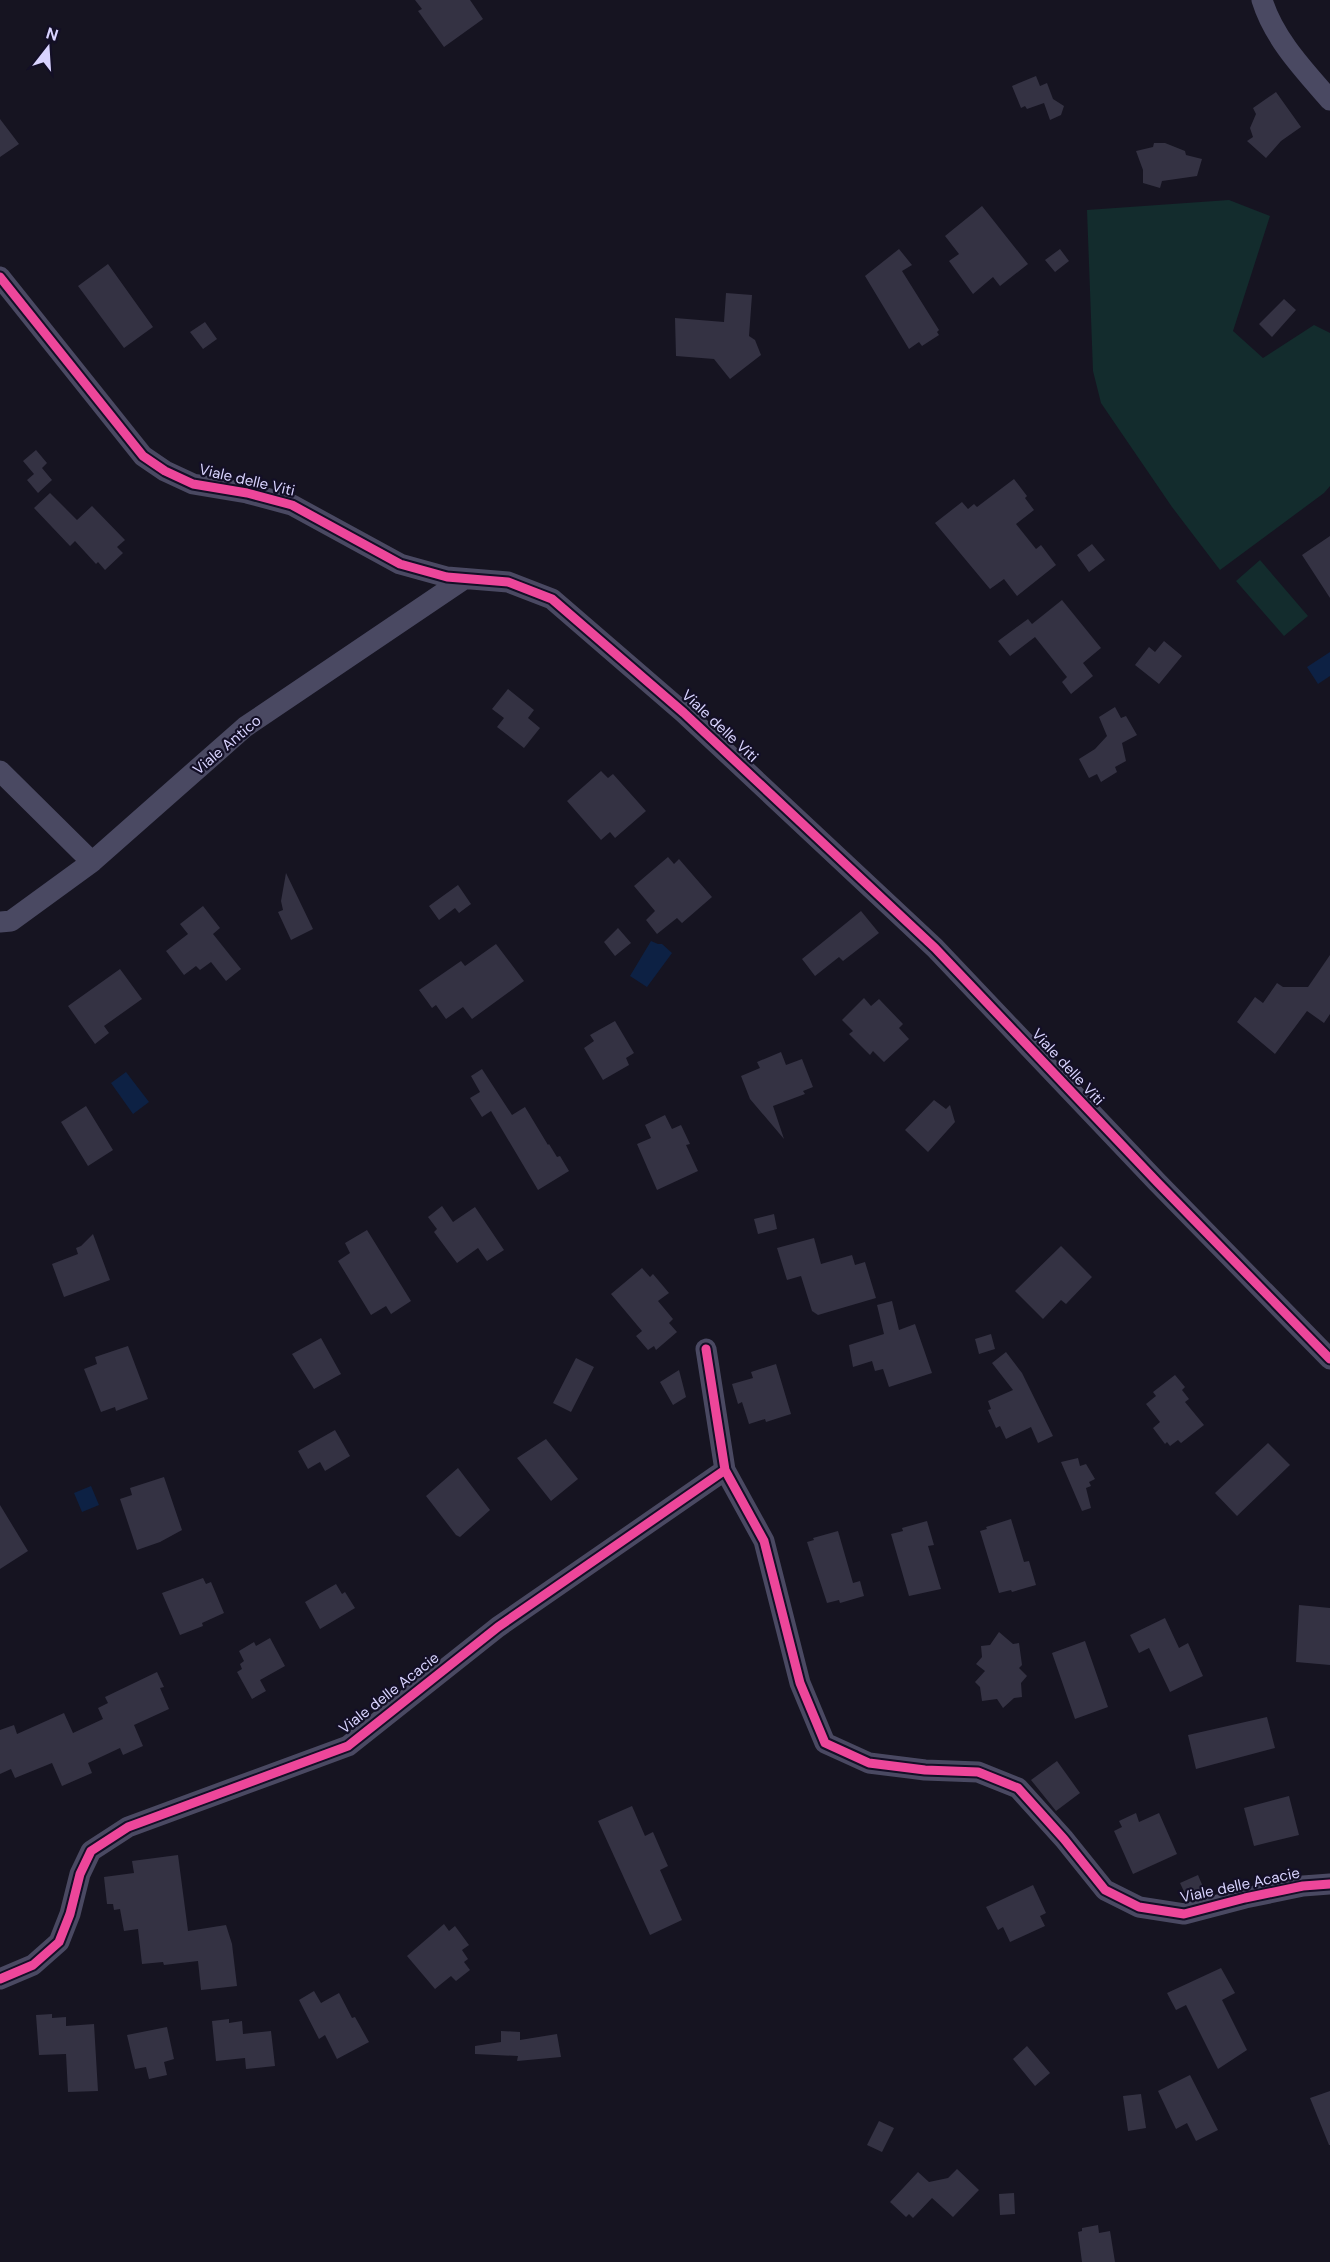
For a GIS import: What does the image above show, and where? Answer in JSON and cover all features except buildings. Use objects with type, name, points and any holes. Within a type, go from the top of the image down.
[{"type":"street","points":[[1262,0],[1267,17],[1299,65],[1330,100]]},
{"type":"street","name":"Viale delle Viti","points":[[0,277],[143,456],[165,471],[193,484],[247,493],[292,505],[400,564],[447,577],[508,582],[552,599],[684,713],[935,948],[1157,1182],[1330,1359]]},
{"type":"street","name":"Viale Antico","points":[[0,922],[11,921],[92,862],[245,727],[464,579]]},
{"type":"street","points":[[0,771],[92,862]]},
{"type":"street","name":"Viale delle Acacie","points":[[706,1349],[725,1470],[765,1541],[800,1683],[825,1743],[869,1763],[925,1770],[978,1772],[1018,1788],[1064,1839],[1105,1890],[1140,1907],[1184,1914],[1303,1886],[1330,1884]]},
{"type":"street","name":"Viale delle Acacie","points":[[0,1978],[33,1965],[59,1942],[70,1914],[80,1874],[91,1851],[128,1827],[348,1746],[498,1627],[725,1470]]},
{"type":"green space","points":[[1229,200],[1270,216],[1233,331],[1263,358],[1314,325],[1330,333],[1330,486],[1324,493],[1220,570],[1172,507],[1101,403],[1093,371],[1087,210]]},
{"type":"green space","points":[[1260,560],[1308,616],[1284,636],[1236,581]]},
{"type":"water","points":[[1330,652],[1330,676],[1318,684],[1307,667]]},
{"type":"water","points":[[651,941],[662,944],[672,953],[647,987],[630,976]]},
{"type":"water","points":[[126,1072],[149,1102],[133,1114],[111,1083]]},
{"type":"water","points":[[91,1486],[99,1505],[82,1512],[74,1493]]},
{"type":"cycle path","points":[[0,277],[143,456],[165,471],[193,484],[247,493],[292,505],[400,564],[447,577],[508,582],[552,599],[684,713],[935,948],[1157,1182],[1330,1359]]},
{"type":"cycle path","points":[[706,1349],[725,1470],[764,1541],[800,1683],[825,1743],[869,1763],[925,1770],[978,1772],[1018,1788],[1064,1839],[1105,1890],[1139,1907],[1184,1914],[1303,1886],[1330,1884]]},
{"type":"cycle path","points":[[0,1979],[33,1965],[59,1942],[70,1914],[80,1874],[91,1851],[128,1827],[348,1746],[498,1627],[725,1470]]}]
